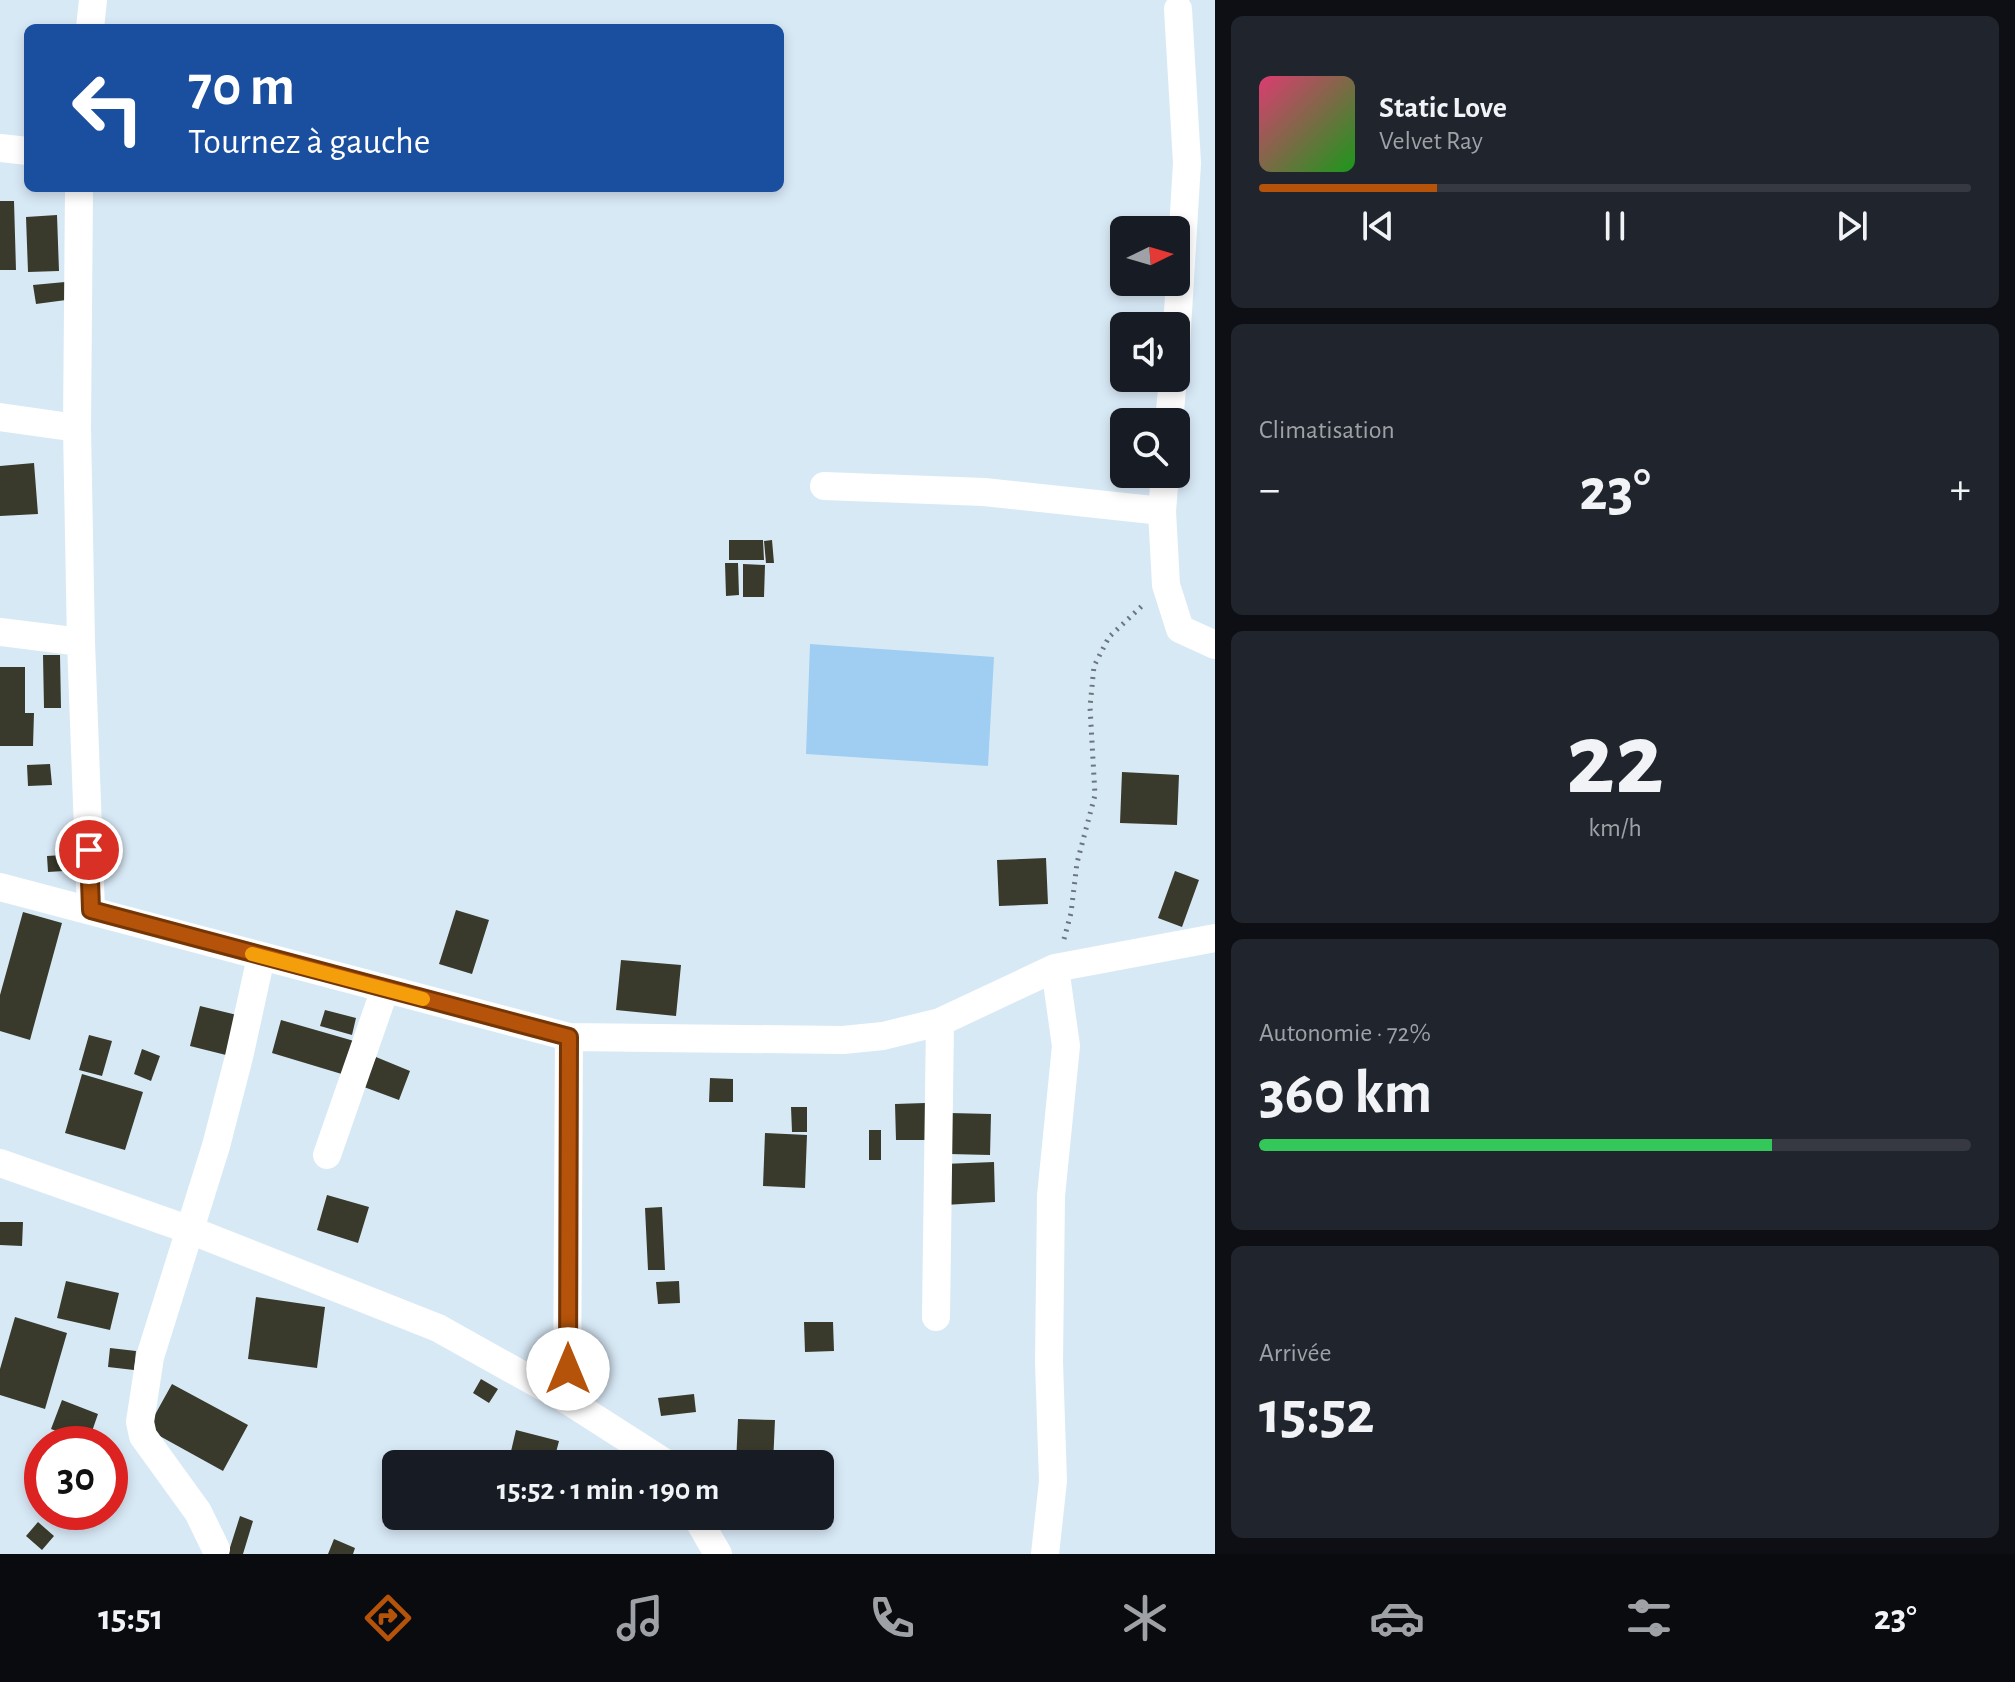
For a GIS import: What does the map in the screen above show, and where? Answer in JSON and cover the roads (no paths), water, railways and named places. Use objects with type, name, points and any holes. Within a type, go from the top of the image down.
[{"type":"street","points":[[90,24],[93,0]]},
{"type":"street","points":[[1173,3],[1187,163],[1178,312]]},
{"type":"street","points":[[0,148],[24,151]]},
{"type":"street","points":[[79,192],[77,428],[91,910]]},
{"type":"street","points":[[0,417],[77,428]]},
{"type":"street","points":[[824,486],[984,492],[1162,511]]},
{"type":"street","points":[[1164,488],[1166,585],[1180,629],[1215,645]]},
{"type":"street","points":[[0,632],[81,642]]},
{"type":"street","points":[[0,887],[569,1037],[843,1040],[883,1036],[940,1022],[1055,968],[1215,938]]},
{"type":"street","points":[[216,1549],[198,1512],[143,1436],[140,1422],[150,1357],[235,1072],[261,957]]},
{"type":"street","points":[[1045,1554],[1053,1481],[1049,1362],[1051,1196],[1066,1046],[1055,968]]},
{"type":"street","points":[[327,1155],[385,989]]},
{"type":"street","points":[[936,1317],[940,1022]]},
{"type":"street","points":[[567,1400],[569,1037]]},
{"type":"street","points":[[0,1163],[190,1230],[438,1328],[567,1400],[645,1450]]},
{"type":"street","points":[[704,1530],[718,1554]]}]
